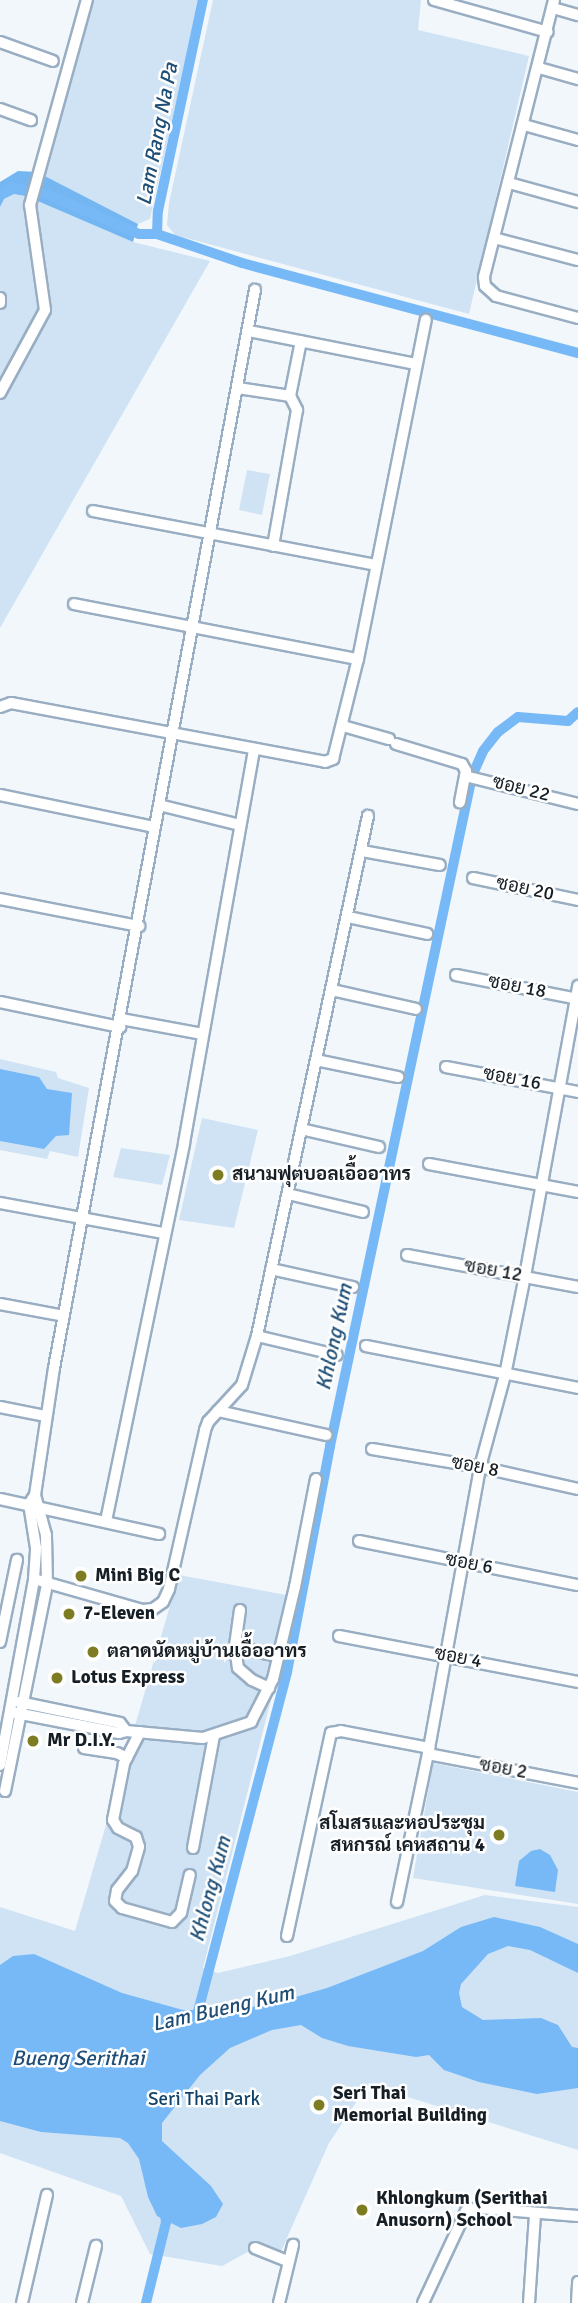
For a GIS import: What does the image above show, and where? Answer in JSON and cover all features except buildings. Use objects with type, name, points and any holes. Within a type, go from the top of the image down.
[{"type":"street","points":[[0,393],[45,310],[30,205],[87,0]]},
{"type":"street","points":[[434,0],[548,32]]},
{"type":"street","points":[[578,15],[553,4],[539,68],[484,277],[489,292],[578,318]]},
{"type":"street","points":[[0,42],[53,61]]},
{"type":"street","points":[[539,68],[578,79]]},
{"type":"street","points":[[0,109],[31,120]]},
{"type":"street","points":[[524,125],[578,140]]},
{"type":"street","points":[[509,183],[578,202]]},
{"type":"street","points":[[494,238],[578,260]]},
{"type":"street","points":[[3,1789],[26,1659],[36,1548],[32,1500],[46,1416],[255,290]]},
{"type":"street","points":[[0,707],[11,703],[326,762],[333,759],[358,659],[426,320]]},
{"type":"street","points":[[249,331],[416,364]]},
{"type":"street","points":[[273,546],[297,421],[297,410],[290,396],[301,341]]},
{"type":"street","points":[[238,388],[290,396]]},
{"type":"street","points":[[93,511],[376,565]]},
{"type":"street","points":[[74,604],[358,659]]},
{"type":"street","points":[[343,726],[462,764],[469,777],[460,802]]},
{"type":"street","points":[[106,1521],[203,1034],[254,748]]},
{"type":"street","name":"ซอย 22","points":[[469,777],[578,804]]},
{"type":"street","points":[[0,795],[155,827]]},
{"type":"street","points":[[159,805],[240,825]]},
{"type":"street","points":[[34,1579],[143,1610],[153,1609],[163,1602],[169,1590],[205,1430],[242,1385],[257,1336],[368,816]]},
{"type":"street","points":[[362,851],[440,865]]},
{"type":"street","name":"ซอย 20","points":[[472,878],[578,900]]},
{"type":"street","points":[[0,899],[139,926]]},
{"type":"street","points":[[348,917],[428,934]]},
{"type":"street","name":"ซอย 18","points":[[456,975],[577,998]]},
{"type":"street","points":[[397,1902],[428,1751],[480,1467],[505,1375],[525,1276],[578,986]]},
{"type":"street","points":[[332,990],[416,1009]]},
{"type":"street","points":[[0,1002],[203,1034]]},
{"type":"street","points":[[316,1060],[398,1077]]},
{"type":"street","name":"ซอย 16","points":[[446,1067],[578,1092]]},
{"type":"street","points":[[302,1129],[379,1147]]},
{"type":"street","points":[[429,1164],[578,1192]]},
{"type":"street","points":[[288,1194],[363,1212]]},
{"type":"street","points":[[0,1203],[164,1233]]},
{"type":"street","name":"ซอย 12","points":[[407,1255],[578,1287]]},
{"type":"street","points":[[271,1269],[353,1287]]},
{"type":"street","points":[[0,1304],[64,1316]]},
{"type":"street","points":[[257,1336],[337,1355]]},
{"type":"street","points":[[366,1346],[578,1388]]},
{"type":"street","points":[[0,1407],[46,1416]]},
{"type":"street","points":[[218,1411],[326,1434]]},
{"type":"street","name":"ซอย 8","points":[[372,1449],[480,1467],[578,1489]]},
{"type":"street","points":[[0,1702],[119,1733],[127,1731],[214,1736],[251,1722],[270,1688],[295,1587],[316,1479]]},
{"type":"street","points":[[0,1499],[32,1500],[41,1508],[159,1534]]},
{"type":"street","points":[[26,1659],[47,1584],[48,1550],[41,1508]]},
{"type":"street","name":"ซอย 6","points":[[359,1541],[578,1585]]},
{"type":"street","points":[[0,1642],[17,1560]]},
{"type":"street","points":[[240,1610],[235,1647],[237,1668],[252,1680],[270,1688]]},
{"type":"street","name":"ซอย 4","points":[[339,1636],[578,1682]]},
{"type":"street","points":[[235,1647],[278,1656]]},
{"type":"street","points":[[0,1765],[17,1707]]},
{"type":"street","name":"ซอย 2","points":[[287,1936],[331,1733],[341,1731],[578,1783]]},
{"type":"street","points":[[140,1732],[127,1758],[113,1820],[118,1828],[136,1837],[139,1847],[132,1871],[117,1890],[115,1901],[122,1909],[172,1922],[181,1913],[190,1875]]},
{"type":"street","points":[[193,1848],[214,1736]]},
{"type":"street","points":[[84,1748],[117,1753],[127,1758]]},
{"type":"street","points":[[22,2303],[47,2195]]},
{"type":"street","points":[[423,2303],[466,2211],[479,2208],[578,2216]]},
{"type":"street","points":[[529,2303],[535,2214]]},
{"type":"street","points":[[279,2303],[293,2245]]},
{"type":"street","points":[[82,2303],[96,2246]]},
{"type":"street","points":[[255,2248],[288,2261]]},
{"type":"street","points":[[577,2303],[578,2282]]},
{"type":"green space","points":[[84,0],[199,0],[150,219],[138,224],[37,172]]},
{"type":"green space","points":[[213,0],[421,0],[418,30],[529,56],[469,314],[175,235],[167,225],[169,203]]},
{"type":"green space","points":[[14,194],[26,196],[133,242],[210,261],[0,628],[0,207],[4,199]]},
{"type":"green space","points":[[247,470],[270,474],[262,515],[239,510]]},
{"type":"green space","points":[[0,1059],[56,1072],[58,1078],[89,1088],[78,1157],[50,1151],[47,1159],[0,1150]]},
{"type":"green space","name":"สนามฟุตบอลเอื้ออาทร","points":[[202,1118],[258,1130],[234,1228],[179,1220]]},
{"type":"green space","points":[[121,1148],[170,1155],[162,1185],[113,1177]]},
{"type":"green space","name":"Seri Thai Park","points":[[179,1575],[297,1597],[203,1968],[218,1973],[290,1956],[485,1895],[578,1907],[578,2150],[398,2094],[365,2089],[329,2143],[279,2256],[255,2248],[222,2266],[150,2254],[121,2196],[0,2153],[0,1907],[75,1931]]},
{"type":"green space","name":"สโมสรและหอประชุม สหกรณ์ เคหสถาน 4","points":[[433,1763],[578,1792],[578,1904],[413,1878]]},
{"type":"shaded area","points":[[18,171],[37,172],[138,224],[133,242],[26,196],[14,194],[4,199],[0,207],[0,182]]},
{"type":"water","points":[[0,1069],[39,1077],[47,1089],[72,1093],[69,1135],[56,1136],[44,1149],[0,1141]]},
{"type":"water","points":[[540,1849],[550,1855],[558,1870],[555,1892],[515,1886],[519,1861],[531,1851]]},
{"type":"water","name":"Bueng Serithai","points":[[494,1917],[540,1927],[578,1944],[578,1973],[530,1950],[508,1946],[488,1954],[461,1984],[459,1993],[462,2007],[483,2020],[541,2018],[558,2025],[572,2047],[578,2048],[578,2088],[537,2094],[479,2082],[444,2070],[429,2055],[416,2057],[348,2046],[322,2038],[301,2025],[272,2030],[230,2048],[200,2075],[162,2123],[162,2141],[211,2186],[223,2204],[216,2217],[202,2224],[181,2228],[157,2216],[148,2197],[139,2159],[128,2143],[120,2138],[41,2132],[0,2121],[0,1965],[13,1956],[34,1954],[122,1993],[183,2010],[227,2010],[268,2005],[327,1988],[423,1951],[461,1927]]},
{"type":"waterway","name":"Lam Rang Na Pa","points":[[0,195],[11,188],[46,194],[139,234],[157,234],[158,211],[203,0]]},
{"type":"waterway","points":[[157,234],[242,263],[578,353]]},
{"type":"waterway","name":"Khlong Kum","points":[[195,2023],[287,1672],[330,1446],[472,776],[483,751],[498,732],[518,717],[568,721],[578,712]]},
{"type":"waterway","points":[[146,2303],[166,2222],[164,2208]]},
{"type":"place","name":"สนามฟุตบอลเอื้ออาทร","points":[[218,1175]]},
{"type":"place","name":"Mini Big C","points":[[81,1576]]},
{"type":"place","name":"7-Eleven","points":[[69,1614]]},
{"type":"place","name":"ตลาดนัดหมู่บ้านเอื้ออาทร","points":[[93,1652]]},
{"type":"place","name":"Lotus Express","points":[[57,1678]]},
{"type":"place","name":"Mr D.I.Y.","points":[[33,1741]]},
{"type":"place","name":"สโมสรและหอประชุม สหกรณ์ เคหสถาน 4","points":[[499,1835]]},
{"type":"place","name":"Seri Thai Memorial Building","points":[[319,2105]]},
{"type":"place","name":"Khlongkum (Serithai Anusorn) School","points":[[362,2210]]},
{"type":"water label","name":"Lam Bueng Kum","points":[[223,2008]]}]
